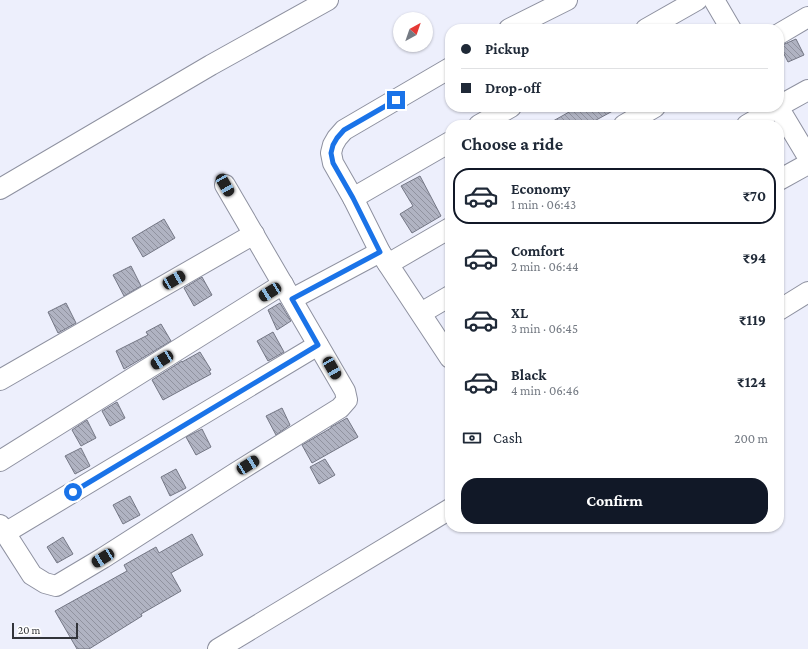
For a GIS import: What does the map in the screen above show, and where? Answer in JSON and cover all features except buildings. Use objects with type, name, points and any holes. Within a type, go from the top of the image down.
[{"type":"street","points":[[0,189],[211,65],[328,0]]},
{"type":"street","points":[[519,24],[567,0]]},
{"type":"street","points":[[655,24],[697,0]]},
{"type":"street","points":[[714,0],[728,24]]},
{"type":"street","points":[[784,31],[808,17]]},
{"type":"street","points":[[445,71],[344,130],[333,145],[331,153],[333,163],[384,258],[445,351]]},
{"type":"street","points":[[784,104],[808,90]]},
{"type":"street","points":[[488,120],[502,112]]},
{"type":"street","points":[[633,120],[646,112]]},
{"type":"street","points":[[756,120],[769,112]]},
{"type":"street","points":[[781,112],[808,157]]},
{"type":"street","points":[[353,198],[445,145]]},
{"type":"street","points":[[784,177],[808,164]]},
{"type":"street","points":[[225,185],[345,391],[347,400],[340,408],[234,474],[136,538],[56,586],[45,583],[32,575],[3,529],[318,345]]},
{"type":"street","points":[[0,461],[287,292],[384,258],[445,230]]},
{"type":"street","points":[[0,380],[254,234]]},
{"type":"street","points":[[784,307],[808,292]]},
{"type":"street","points":[[420,314],[445,299]]},
{"type":"street","points":[[218,649],[445,512]]},
{"type":"route","points":[[73,492],[318,345],[292,299],[380,252],[353,198],[333,163],[331,153],[333,145],[344,130],[396,100]]}]
